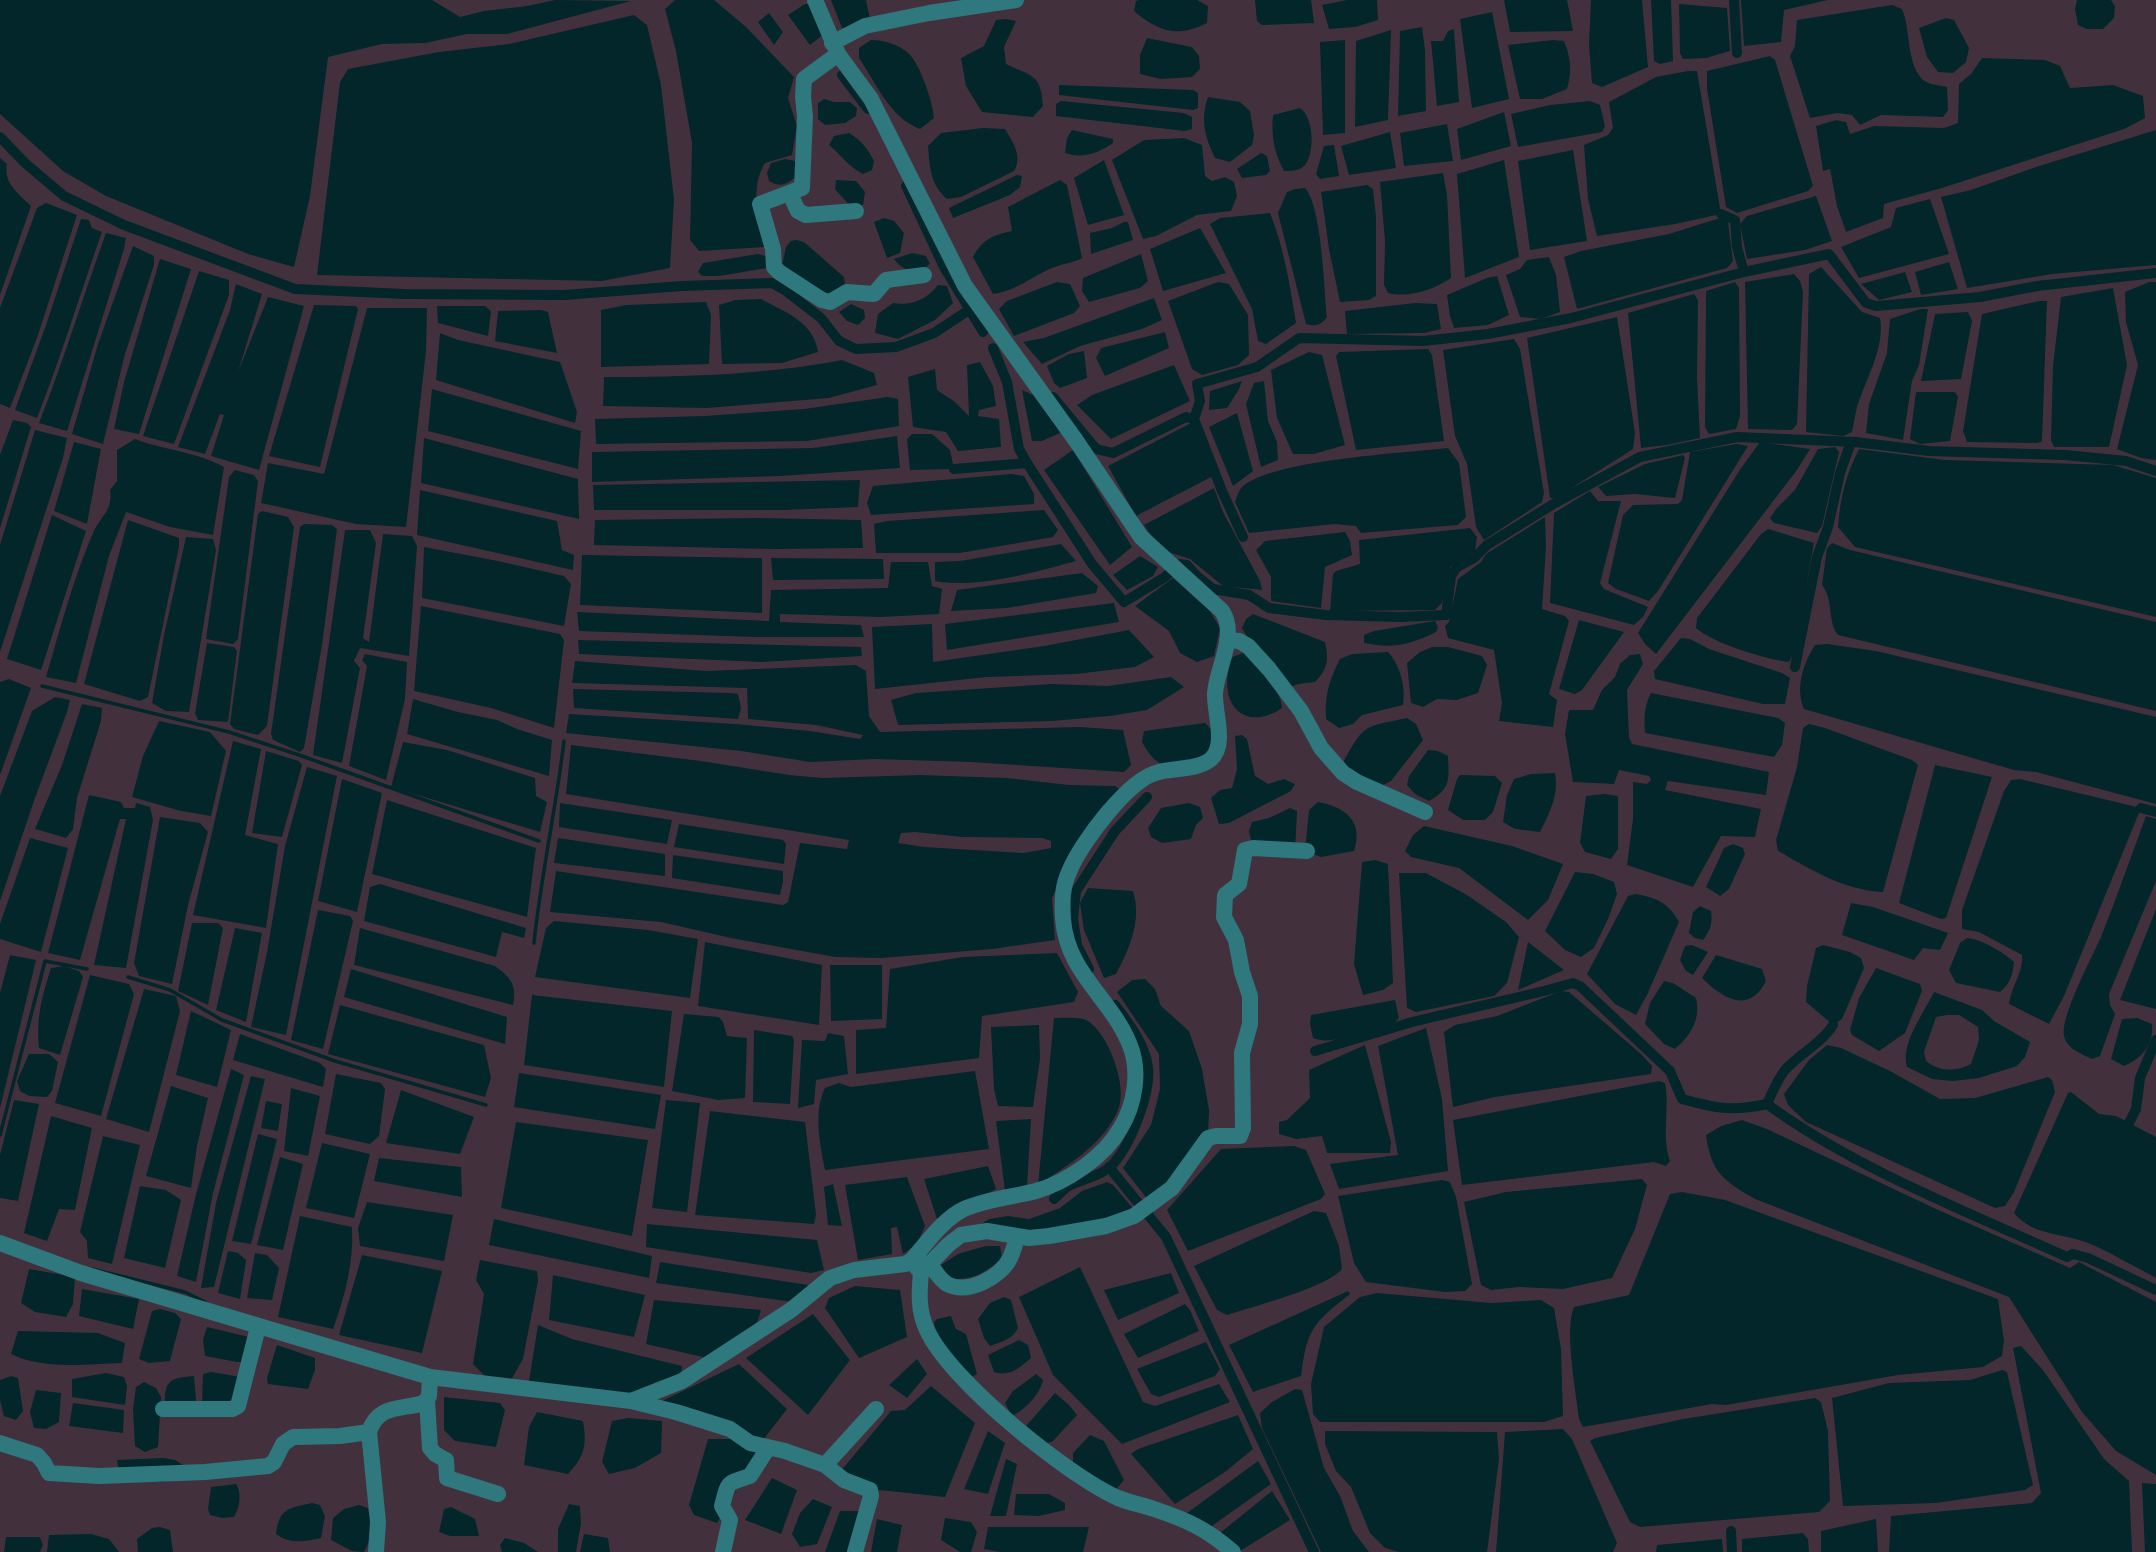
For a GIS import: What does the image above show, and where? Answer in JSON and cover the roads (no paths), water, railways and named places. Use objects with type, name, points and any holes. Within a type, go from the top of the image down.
[{"type":"street","points":[[815,0],[835,48],[871,99],[965,286],[1077,442],[1135,531],[1222,611],[1227,619],[1227,640],[1215,695],[1219,741],[1217,752],[1203,764],[1150,775],[1118,801],[1077,858],[1064,885],[1064,937],[1070,954],[1080,972],[1119,1024],[1130,1045],[1135,1078],[1131,1110],[1118,1133],[1103,1151],[1047,1187],[963,1210],[951,1217],[920,1265],[919,1305],[928,1333],[952,1368],[997,1410],[1079,1477],[1120,1498],[1204,1529],[1233,1552]]},
{"type":"street","points":[[924,275],[886,280],[874,294],[849,291],[830,302],[822,300],[774,267],[774,253],[761,204],[802,188],[804,79],[835,48],[865,26],[1016,0]]},
{"type":"street","points":[[790,194],[798,211],[806,215],[856,211]]},
{"type":"street","points":[[1227,640],[1239,641],[1248,646],[1269,669],[1301,711],[1321,748],[1343,773],[1357,782],[1425,812]]},
{"type":"street","points":[[920,1265],[961,1235],[987,1231],[1029,1238],[1078,1232],[1134,1216],[1172,1188],[1208,1138],[1221,1135],[1237,1137],[1242,1134],[1242,1053],[1250,1024],[1250,996],[1236,940],[1224,917],[1224,895],[1239,884],[1245,850],[1307,850]]},
{"type":"street","points":[[631,1401],[682,1381],[791,1310],[830,1278],[854,1269],[905,1264],[920,1265],[946,1284],[958,1288],[974,1286],[999,1272],[1009,1259],[1017,1237]]},
{"type":"street","points":[[0,1245],[81,1273],[430,1377],[631,1401],[730,1429],[750,1443],[825,1465],[844,1480],[871,1493],[855,1552]]},
{"type":"street","points":[[163,1409],[232,1409],[238,1406],[258,1327]]},
{"type":"street","points":[[430,1377],[426,1401],[430,1448],[446,1460],[447,1478],[499,1494]]},
{"type":"street","points":[[376,1552],[378,1522],[369,1432],[377,1416],[386,1411],[426,1401]]},
{"type":"street","points":[[825,1465],[876,1409]]},
{"type":"street","points":[[0,1443],[37,1455],[49,1474],[99,1476],[205,1472],[268,1466],[274,1462],[283,1444],[293,1437],[369,1432]]},
{"type":"street","points":[[723,1552],[730,1520],[722,1506],[728,1485],[734,1480],[750,1476],[768,1448]]},
{"type":"waterway","points":[[1734,0],[1737,53]]},
{"type":"waterway","points":[[842,75],[868,109]]},
{"type":"waterway","points":[[0,137],[25,163],[64,196],[124,225],[295,289],[405,294],[564,295],[682,286],[772,283],[821,318],[839,341],[856,349],[896,347],[934,333],[969,310]]},
{"type":"waterway","points":[[906,186],[944,267],[983,332]]},
{"type":"waterway","points":[[1721,214],[1735,220],[1737,247],[1744,272]]},
{"type":"waterway","points":[[1243,537],[1194,419],[1200,401],[1197,384],[1257,367],[1299,338],[1423,341],[1488,334],[1571,318],[1744,272],[1829,254],[1866,303],[1876,306],[1980,297],[2037,286],[2156,273]]},
{"type":"waterway","points":[[993,348],[1007,382],[1019,449],[1092,564],[1124,602],[1165,577],[1179,564],[1187,565],[1213,589],[1249,595],[1269,608],[1326,615],[1446,615],[1451,576],[1457,567],[1555,503],[1640,457],[1737,437],[1855,442],[1929,451],[2065,455],[2126,461],[2156,471]]},
{"type":"waterway","points":[[1053,397],[1096,449],[1113,453],[1186,417],[1194,419]]},
{"type":"waterway","points":[[1795,667],[1817,557],[1851,442]]},
{"type":"waterway","points":[[954,469],[1027,463]]},
{"type":"waterway","points":[[42,686],[229,732],[539,841]]},
{"type":"waterway","points":[[534,943],[564,741]]},
{"type":"waterway","points":[[1089,969],[1077,945],[1073,919],[1076,891],[1115,831],[1147,797]]},
{"type":"waterway","points":[[2141,808],[2156,812]]},
{"type":"waterway","points":[[0,1135],[45,961],[87,969]]},
{"type":"waterway","points":[[128,977],[170,990],[222,1020],[335,1061],[486,1105]]},
{"type":"waterway","points":[[1315,1051],[1412,1022],[1573,983],[1580,986],[1670,1071],[1682,1099],[1724,1108],[1767,1104],[1837,1149],[1912,1188],[2067,1257],[2073,1254],[2088,1258],[2156,1290]]},
{"type":"waterway","points":[[1054,1199],[1068,1186],[1096,1176],[1110,1167],[1132,1134],[1143,1105],[1148,1078],[1146,1058],[1135,1034],[1115,1005]]},
{"type":"waterway","points":[[1767,1104],[1785,1070],[1833,1025]]},
{"type":"waterway","points":[[2129,1123],[2136,1109],[2140,1078],[2156,1040]]},
{"type":"waterway","points":[[1109,1167],[1166,1237],[1314,1552]]},
{"type":"waterway","points":[[92,1269],[185,1292],[205,1302]]},
{"type":"waterway","points":[[1731,1531],[1732,1552]]}]
